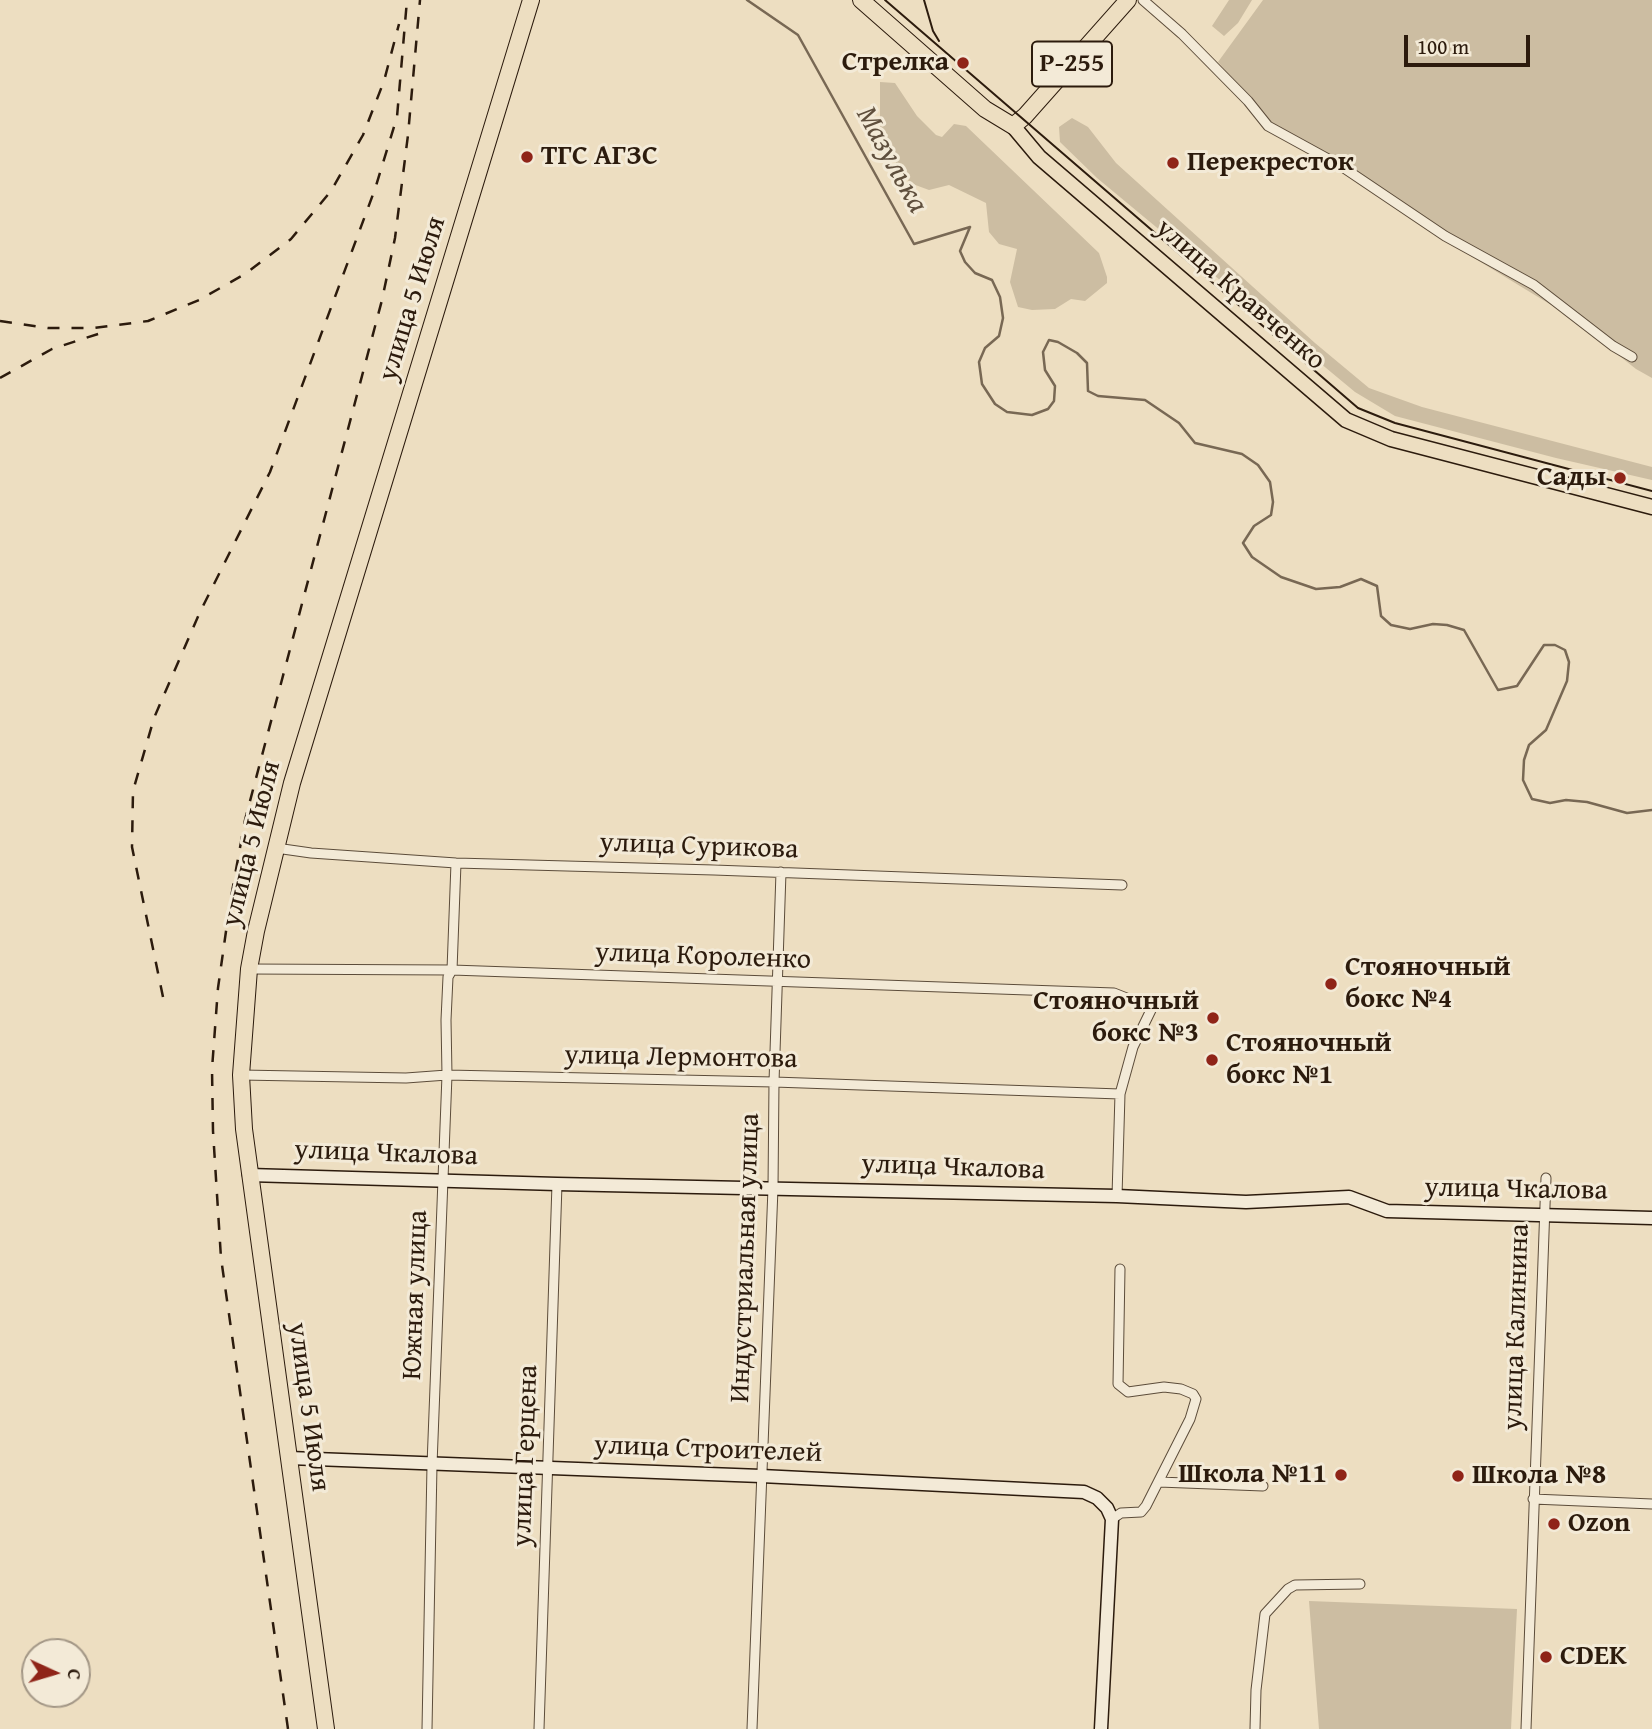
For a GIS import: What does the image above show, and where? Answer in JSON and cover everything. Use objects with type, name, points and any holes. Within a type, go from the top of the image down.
[{"type":"highway","name":"улица 5 Июля","points":[[326,1729],[249,1175],[241,1074],[249,969],[292,783],[531,0]]},
{"type":"highway","name":"улица Кравченко","points":[[861,0],[985,109],[1013,126]]},
{"type":"highway","name":"Р-255","points":[[1013,126],[1025,116],[1128,0]]},
{"type":"main road","name":"улица Кравченко","points":[[1013,126],[1039,156],[1346,420],[1391,439],[1652,507]]},
{"type":"street","points":[[1143,0],[1182,34],[1268,126],[1341,166],[1445,236],[1534,285],[1612,346],[1632,357]]},
{"type":"street","name":"улица Сурикова","points":[[276,848],[456,863],[1122,885]]},
{"type":"street","name":"Южная улица","points":[[427,1729],[432,1465],[447,1075],[448,977],[452,970],[456,863]]},
{"type":"street","name":"Индустриальная улица","points":[[752,1729],[773,1188],[781,872]]},
{"type":"street","name":"улица Короленко","points":[[249,969],[452,970],[1114,993],[1152,1008],[1133,1047],[1121,1094]]},
{"type":"street","name":"улица Лермонтова","points":[[241,1074],[774,1082],[1121,1094]]},
{"type":"street","points":[[1117,1196],[1121,1094]]},
{"type":"street","name":"улица Чкалова","points":[[249,1175],[1117,1196],[1246,1202],[1349,1197],[1387,1211],[1652,1218]]},
{"type":"street","name":"улица Калинина","points":[[1526,1729],[1546,1178]]},
{"type":"street","name":"улица Герцена","points":[[539,1729],[557,1184]]},
{"type":"street","points":[[1101,1729],[1112,1519],[1121,1513],[1141,1512],[1190,1419],[1196,1399],[1193,1394],[1181,1389],[1164,1387],[1128,1392],[1118,1384],[1120,1269]]},
{"type":"street","name":"улица Строителей","points":[[289,1458],[761,1476],[1084,1492],[1097,1498],[1107,1508],[1112,1519]]},
{"type":"street","points":[[1159,1482],[1263,1486]]},
{"type":"street","points":[[1533,1499],[1652,1504]]},
{"type":"street","points":[[1255,1729],[1265,1614],[1288,1589],[1295,1586],[1360,1584]]},
{"type":"shaded area","points":[[1229,0],[1252,0],[1238,23],[1224,36],[1212,26]]},
{"type":"shaded area","points":[[1263,0],[1652,0],[1652,378],[1636,369],[1566,314],[1428,230],[1274,126],[1218,62]]},
{"type":"shaded area","points":[[880,82],[895,83],[917,116],[936,135],[942,137],[954,124],[966,126],[1099,253],[1107,283],[1085,301],[1071,299],[1055,309],[1032,310],[1018,307],[1010,282],[1017,249],[999,244],[989,232],[986,203],[949,185],[929,190],[910,183],[880,139]]},
{"type":"shaded area","points":[[1072,118],[1088,127],[1116,163],[1315,343],[1369,388],[1422,407],[1652,467],[1652,480],[1395,416],[1355,392],[1097,178],[1060,142],[1059,127]]},
{"type":"shaded area","points":[[1309,1601],[1517,1609],[1511,1729],[1319,1729]]},
{"type":"waterway","name":"Мазулька","points":[[747,0],[798,35],[914,244],[970,227]]},
{"type":"waterway","name":"Мазулька","points":[[970,227],[960,251],[975,273],[992,280],[1000,297],[1003,318],[999,336],[985,348],[979,362],[982,384],[995,404],[1007,412],[1032,415],[1048,409],[1054,401],[1055,386],[1045,370],[1043,352],[1049,340],[1058,342],[1077,353],[1087,363],[1088,391],[1098,396],[1145,400],[1179,423],[1195,443],[1242,454],[1258,465],[1270,482],[1273,502],[1271,515],[1254,526],[1243,543],[1252,557],[1281,577],[1316,589],[1340,587],[1361,579],[1377,586],[1381,616],[1391,625],[1410,629],[1433,624],[1464,630],[1498,690],[1517,686],[1544,645],[1555,645],[1565,650],[1569,662],[1567,681],[1546,730],[1529,745],[1524,760],[1523,780],[1532,799],[1550,803],[1566,800],[1587,802],[1627,813],[1652,810]]},
{"type":"tram line","points":[[885,0],[1358,408],[1395,423],[1652,491]]},
{"type":"tram line","points":[[924,0],[933,31],[939,41]]},
{"type":"railway","points":[[163,997],[132,847],[133,791],[154,718],[200,612],[270,472],[375,189],[397,117],[407,0]]},
{"type":"railway","points":[[288,1729],[221,1258],[212,1069],[218,988],[245,820],[382,300],[395,238],[408,135],[420,0]]},
{"type":"railway","points":[[0,321],[48,328],[93,328],[148,321],[199,300],[245,274],[291,239],[331,191],[363,135],[384,81],[399,24]]},
{"type":"railway","points":[[0,378],[52,349],[101,333]]},
{"type":"place","name":"Стрелка","points":[[963,63]]},
{"type":"place","name":"ТГС АГЗС","points":[[527,157]]},
{"type":"place","name":"Перекресток","points":[[1173,163]]},
{"type":"place","name":"Сады","points":[[1620,478]]},
{"type":"place","name":"Стояночный бокс №4","points":[[1331,984]]},
{"type":"place","name":"Стояночный бокс №3","points":[[1213,1018]]},
{"type":"place","name":"Стояночный бокс №1","points":[[1212,1060]]},
{"type":"place","name":"Школа №11","points":[[1341,1475]]},
{"type":"place","name":"Школа №8","points":[[1458,1476]]},
{"type":"place","name":"Ozon","points":[[1554,1524]]},
{"type":"place","name":"CDEK","points":[[1546,1657]]}]
